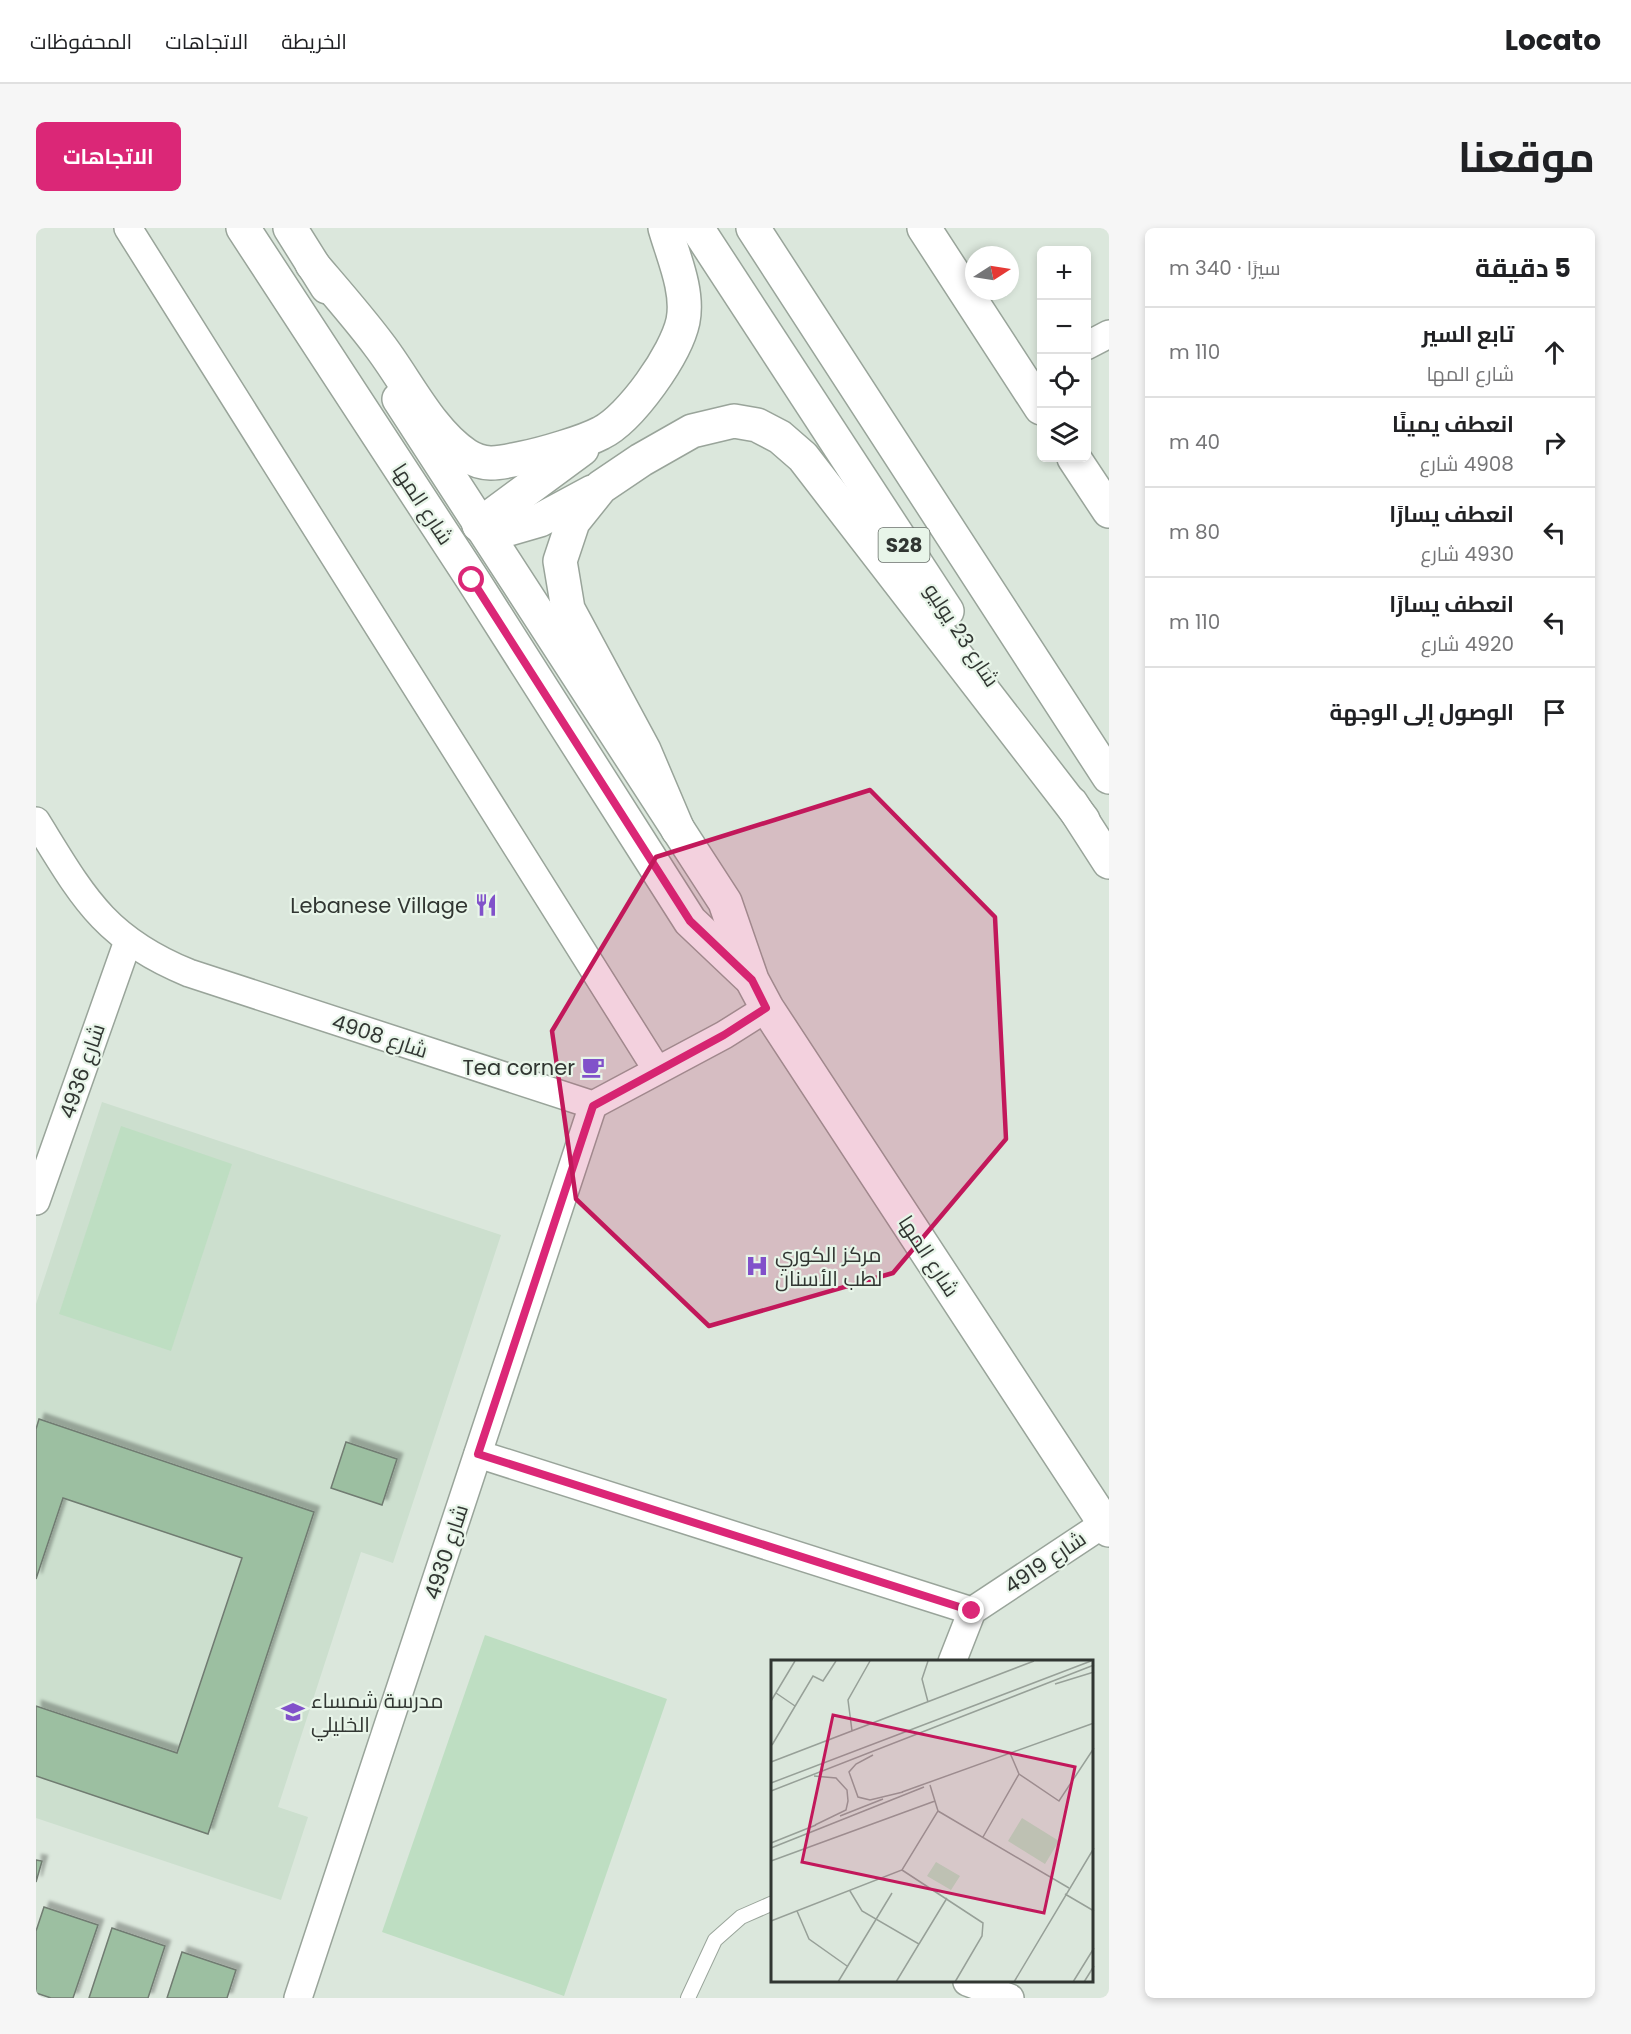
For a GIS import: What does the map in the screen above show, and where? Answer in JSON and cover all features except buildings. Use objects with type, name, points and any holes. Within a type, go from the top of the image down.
[{"type":"main road","name":"شارع المها","points":[[243,228],[690,921],[759,994],[1107,1526]]},
{"type":"main road","name":"شارع المها","points":[[290,228],[479,525],[725,902],[759,994]]},
{"type":"main road","points":[[472,580],[470,561],[472,543],[479,525],[602,433],[633,406],[651,384],[675,341],[683,322],[684,302],[665,228]]},
{"type":"main road","name":"شارع 23 يوليو","points":[[698,228],[1109,862]]},
{"type":"main road","name":"S28","points":[[753,228],[1109,777]]},
{"type":"main road","points":[[924,228],[1032,375],[1037,393]]},
{"type":"main road","points":[[312,264],[380,345],[438,430],[467,455],[491,465],[532,456],[602,433]]},
{"type":"main road","points":[[361,409],[395,440],[444,501],[479,525],[509,529],[540,520],[601,487],[641,460],[692,432],[734,421],[757,426],[780,437],[803,457],[1083,820]]},
{"type":"main road","points":[[1077,462],[1109,511]]},
{"type":"main road","points":[[601,487],[573,522],[560,561],[568,609],[644,750],[678,830]]},
{"type":"street","points":[[128,228],[657,1070]]},
{"type":"street","points":[[1091,343],[1109,334]]},
{"type":"street","name":"4908 شارع","points":[[36,821],[82,895],[96,912],[146,954],[189,973],[593,1106]]},
{"type":"street","name":"4936 شارع","points":[[36,1200],[128,941]]},
{"type":"street","points":[[593,1106],[724,1035],[759,994]]},
{"type":"street","name":"4930 شارع","points":[[298,1998],[593,1106]]},
{"type":"street","points":[[478,1454],[972,1611],[953,1660]]},
{"type":"street","name":"4919 شارع","points":[[972,1611],[1107,1526]]},
{"type":"street","points":[[970,1983],[1010,1998]]},
{"type":"lane","points":[[687,1998],[715,1940],[741,1917],[771,1904]]},
{"type":"highlighted area","points":[[870,790],[995,917],[1006,1139],[893,1273],[709,1326],[576,1199],[552,1031],[656,857]]},
{"type":"shaded area","points":[[102,1102],[501,1235],[393,1563],[361,1552],[278,1807],[308,1817],[281,1900],[36,1818],[36,1304]]},
{"type":"green space","points":[[121,1126],[232,1164],[171,1351],[59,1314]]},
{"type":"green space","points":[[485,1635],[667,1699],[564,1996],[382,1932]]},
{"type":"place","name":"Lebanese Village","points":[[486,905]]},
{"type":"place","name":"Tea corner","points":[[593,1067]]},
{"type":"place","name":"مركز الكوري لطب الأسنان","points":[[757,1266]]},
{"type":"place","name":"مدرسة شمساء الخليلي","points":[[293,1712]]},
{"type":"route","points":[[472,580],[690,921],[752,980],[766,1008],[724,1035],[593,1106],[478,1454],[972,1611]]}]
